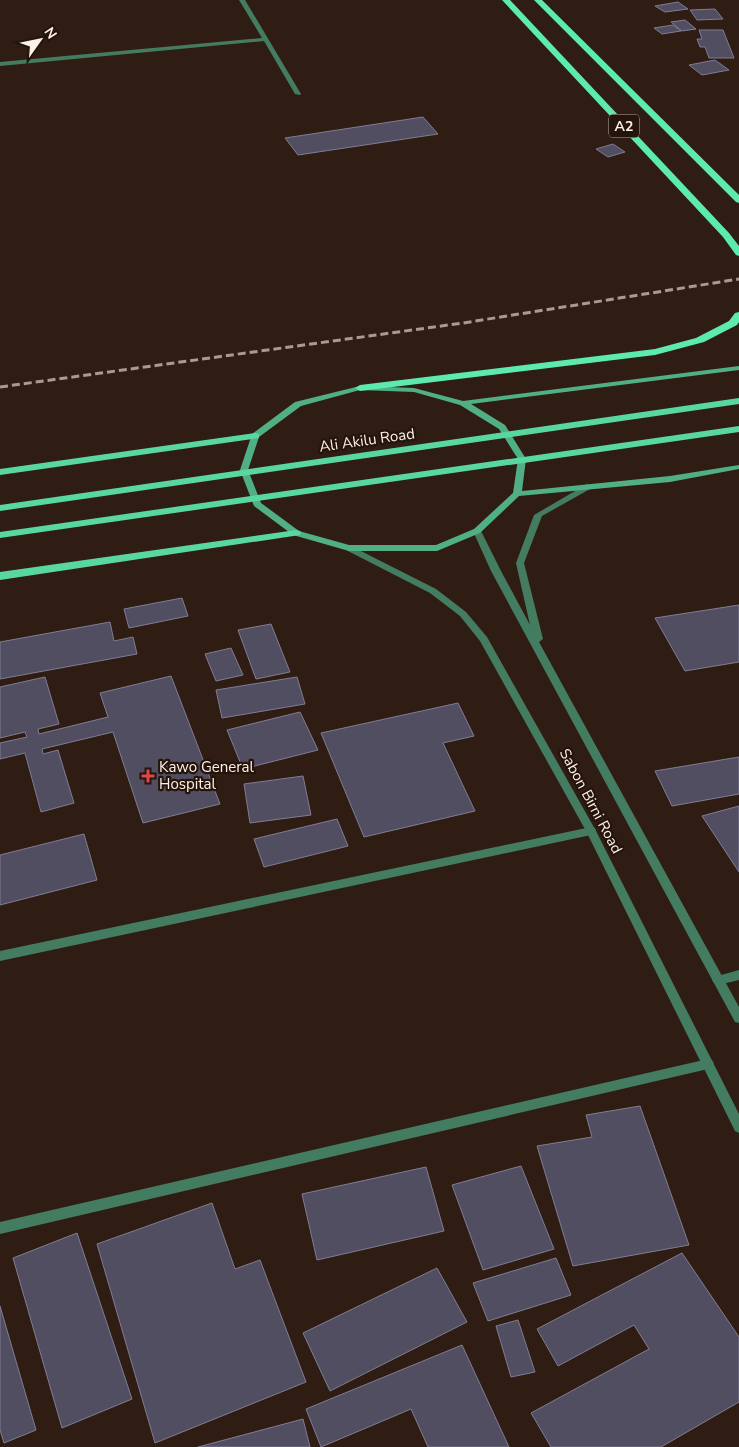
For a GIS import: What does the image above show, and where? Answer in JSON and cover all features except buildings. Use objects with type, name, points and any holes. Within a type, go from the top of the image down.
[{"type":"highway","name":"A2","points":[[506,0],[726,235],[739,254]]},
{"type":"highway","name":"A2","points":[[538,0],[739,200]]},
{"type":"highway","points":[[360,388],[528,370],[655,352],[700,340],[732,323],[739,315]]},
{"type":"main road","points":[[463,403],[739,368]]},
{"type":"main road","points":[[0,472],[255,436],[298,404],[360,388],[414,390],[463,403],[502,427],[522,459],[517,494]]},
{"type":"main road","name":"Ali Akilu Road","points":[[0,508],[739,401]]},
{"type":"main road","points":[[0,535],[739,429]]},
{"type":"main road","points":[[255,436],[244,470],[258,504],[296,533],[349,548],[437,548],[477,531],[517,494],[670,478],[739,467]]},
{"type":"main road","points":[[0,576],[296,533]]},
{"type":"street","points":[[242,0],[298,94]]},
{"type":"street","points":[[2,62],[265,39]]},
{"type":"street","points":[[542,652],[520,563],[538,515],[587,487]]},
{"type":"street","name":"Sabon Birni Road","points":[[477,531],[496,571],[542,652],[739,1018]]},
{"type":"street","name":"Sabon Birni Road","points":[[349,548],[433,591],[463,614],[484,639],[591,831],[739,1127]]},
{"type":"street","points":[[0,956],[591,831]]},
{"type":"street","points":[[718,980],[739,975]]},
{"type":"street","points":[[0,1228],[708,1064]]},
{"type":"railway","points":[[0,387],[463,323],[739,279]]},
{"type":"place","name":"Kawo General Hospital","points":[[148,776]]}]
